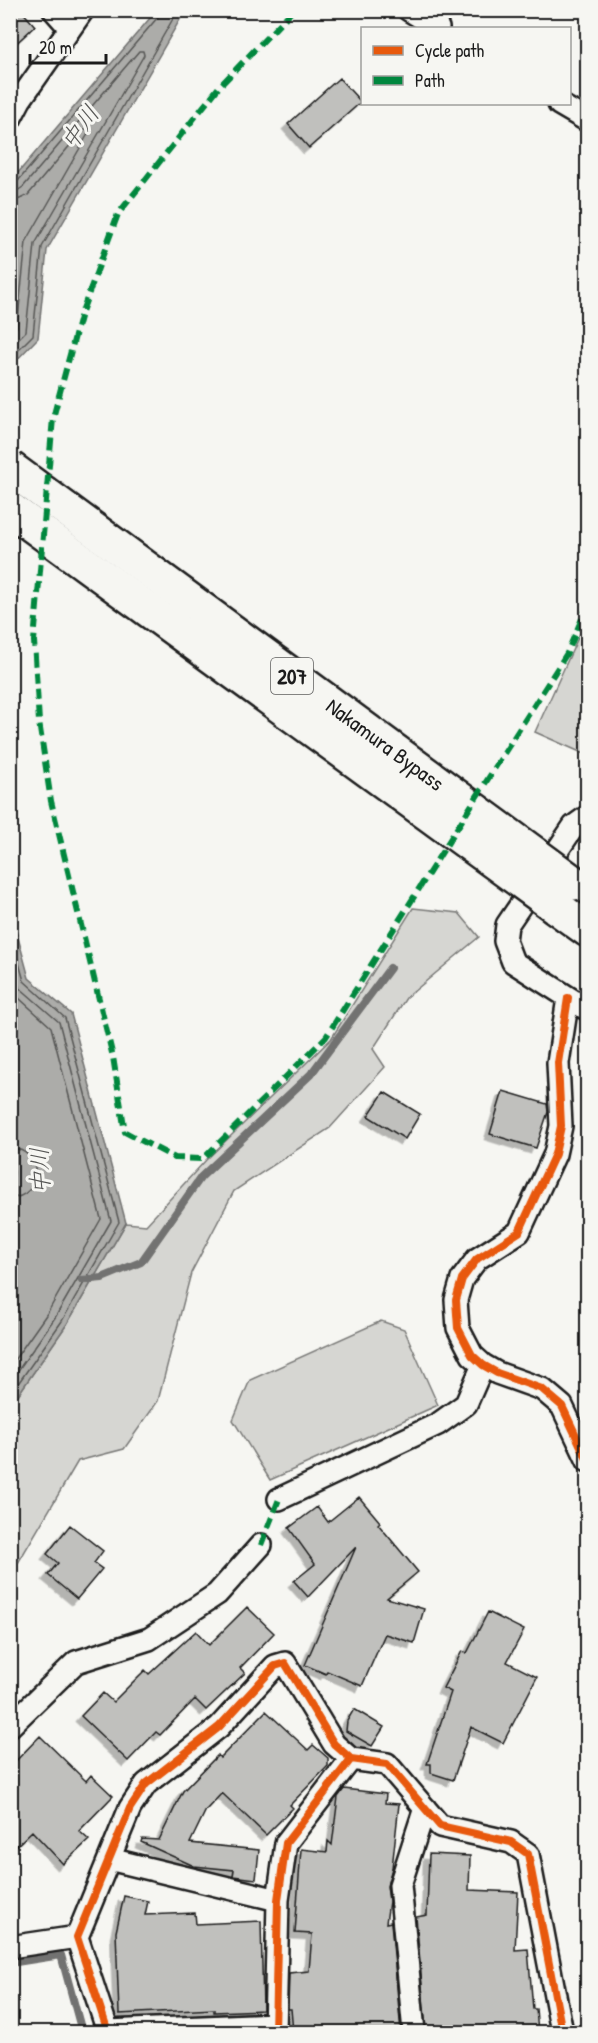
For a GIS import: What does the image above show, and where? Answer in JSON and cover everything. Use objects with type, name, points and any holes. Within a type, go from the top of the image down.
[{"type":"highway","name":"Nakamura Bypass","points":[[10,468],[573,894],[588,930]]},
{"type":"highway","name":"Nakamura Bypass","points":[[10,508],[573,894]]},
{"type":"street","points":[[54,10],[70,28]]},
{"type":"street","points":[[10,119],[20,100],[83,10]]},
{"type":"street","points":[[409,10],[436,27]]},
{"type":"street","points":[[561,105],[588,121]]},
{"type":"street","points":[[588,816],[574,826],[507,925],[505,941],[513,962],[588,1010]]},
{"type":"street","points":[[568,998],[558,1063],[561,1126],[555,1154],[519,1232],[477,1259],[462,1279],[456,1300],[458,1328],[472,1355],[497,1374],[542,1389],[562,1406],[588,1461]]},
{"type":"street","points":[[279,1499],[438,1424],[466,1404],[483,1365]]},
{"type":"street","points":[[10,1726],[76,1662],[148,1639],[217,1594],[261,1545]]},
{"type":"street","points":[[351,1759],[286,1843],[278,1900],[275,2028],[108,2032],[77,1937],[130,1808],[146,1784],[219,1727],[274,1666],[285,1663],[334,1744],[351,1759],[387,1764],[440,1826],[511,1842],[528,1854],[562,2032]]},
{"type":"street","points":[[414,2032],[400,1885],[425,1808]]},
{"type":"street","points":[[109,1859],[278,1900]]},
{"type":"street","points":[[10,1947],[77,1937]]},
{"type":"shaded area","points":[[587,618],[587,755],[535,732]]},
{"type":"shaded area","points":[[413,908],[459,913],[479,937],[406,998],[373,1049],[385,1067],[330,1128],[234,1191],[191,1273],[158,1401],[124,1449],[78,1461],[18,1563],[11,1568],[11,1405],[67,1324],[126,1223],[146,1225],[206,1160],[331,1039]]},
{"type":"shaded area","points":[[381,1321],[404,1329],[438,1405],[270,1480],[233,1420],[250,1380]]},
{"type":"water","name":"中川","points":[[156,11],[178,11],[182,16],[47,250],[38,338],[11,366],[11,181]]},
{"type":"water","name":"中川","points":[[10,908],[29,978],[71,1014],[126,1223],[67,1324],[11,1405],[10,1201],[14,1172],[10,1164]]},
{"type":"building","points":[[10,10],[21,10],[35,26],[10,49]]},
{"type":"building","points":[[339,78],[361,102],[309,148],[288,124]]},
{"type":"building","points":[[503,1091],[547,1104],[548,1112],[536,1148],[490,1134]]},
{"type":"building","points":[[384,1092],[420,1114],[405,1139],[368,1116]]},
{"type":"building","points":[[359,1497],[418,1572],[387,1598],[424,1609],[414,1643],[385,1634],[362,1686],[327,1671],[326,1674],[305,1665],[356,1547],[308,1597],[294,1581],[315,1564],[289,1528],[317,1507],[328,1522]]},
{"type":"building","points":[[70,1525],[103,1551],[94,1563],[102,1569],[77,1599],[48,1575],[58,1563],[47,1554]]},
{"type":"building","points":[[247,1607],[274,1633],[240,1668],[245,1673],[206,1710],[195,1699],[160,1735],[156,1732],[128,1761],[81,1716],[103,1693],[113,1702],[145,1670],[149,1674],[196,1631],[209,1645]]},
{"type":"building","points":[[488,1612],[524,1630],[507,1662],[537,1677],[503,1743],[471,1727],[453,1780],[431,1773],[431,1764],[427,1764],[451,1692],[443,1688],[462,1651],[467,1653]]},
{"type":"building","points":[[354,1709],[384,1727],[372,1746],[346,1731],[347,1721]]},
{"type":"building","points":[[266,1711],[308,1750],[313,1745],[328,1758],[328,1766],[290,1805],[293,1808],[266,1835],[222,1793],[206,1810],[190,1843],[259,1850],[256,1879],[233,1876],[234,1870],[194,1866],[141,1842],[142,1839],[159,1840],[183,1791],[218,1755],[220,1758]]},
{"type":"building","points":[[40,1736],[86,1781],[91,1775],[113,1796],[79,1831],[89,1840],[63,1864],[32,1831],[10,1852],[10,1767]]},
{"type":"building","points":[[344,1789],[386,1794],[385,1803],[399,1804],[392,1868],[387,1886],[389,1901],[386,1923],[391,1922],[401,2032],[293,2032],[291,2009],[288,2009],[289,1973],[309,1971],[312,1934],[295,1933],[301,1849],[327,1852],[328,1841],[332,1845],[338,1797]]},
{"type":"building","points":[[429,1854],[470,1856],[469,1890],[518,1892],[515,1950],[528,1949],[533,2009],[536,2009],[538,2032],[426,2032],[416,1917],[427,1915]]},
{"type":"building","points":[[124,1896],[148,1901],[145,1915],[195,1913],[196,1924],[261,1921],[263,2010],[214,2012],[214,2009],[119,2014],[116,1932]]},
{"type":"waterway","points":[[82,1280],[102,1278],[141,1262],[201,1177],[311,1074],[390,968]]},
{"type":"waterway","points":[[10,1963],[61,1955],[82,2032]]},
{"type":"marked path","points":[[293,10],[219,87],[118,214],[80,317],[53,418],[34,641],[39,722],[51,801],[113,1057],[125,1132],[175,1158],[203,1159],[326,1037],[567,653],[588,605]]},
{"type":"marked path","points":[[261,1545],[279,1499]]},
{"type":"cycle path","points":[[568,998],[558,1063],[561,1126],[555,1154],[519,1232],[477,1259],[462,1279],[456,1300],[458,1328],[472,1355],[497,1373],[542,1389],[562,1406],[588,1461]]},
{"type":"cycle path","points":[[108,2032],[77,1937],[130,1808],[146,1784],[219,1727],[275,1666],[285,1663],[334,1744],[351,1759],[387,1764],[440,1826],[511,1842],[528,1854],[562,2032]]},
{"type":"cycle path","points":[[275,2032],[278,1900],[286,1843],[351,1759]]}]
